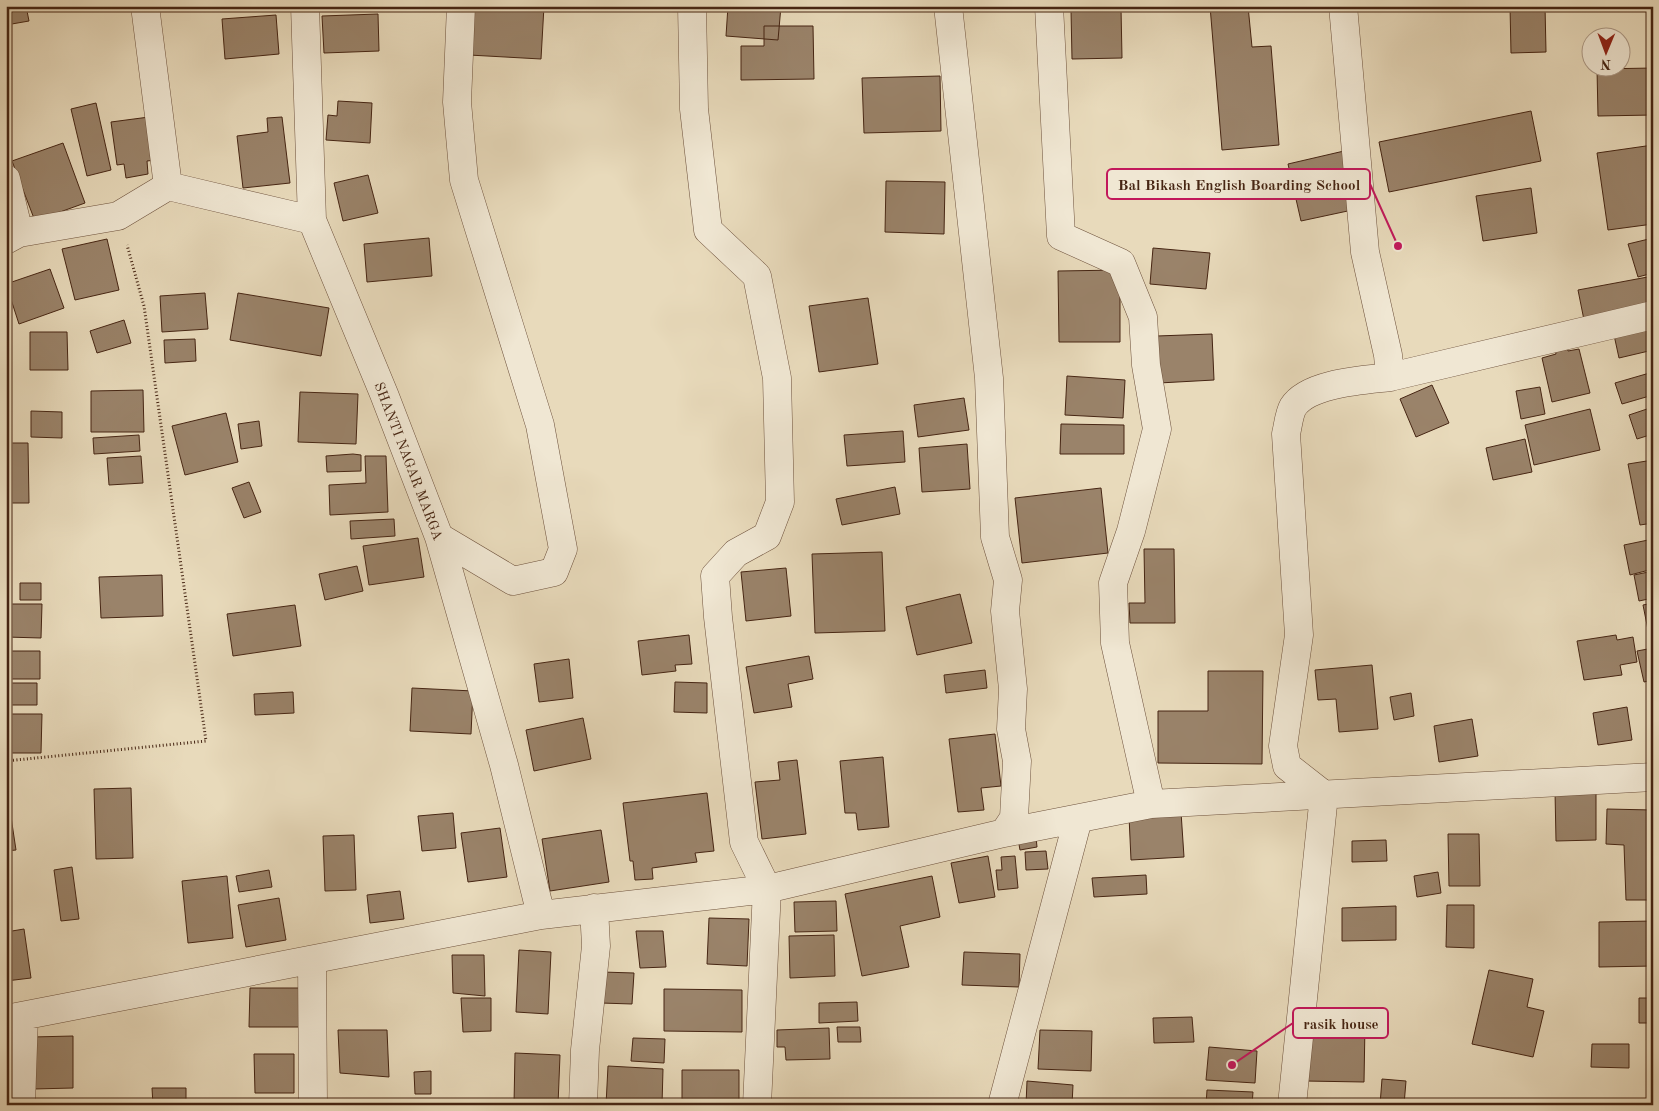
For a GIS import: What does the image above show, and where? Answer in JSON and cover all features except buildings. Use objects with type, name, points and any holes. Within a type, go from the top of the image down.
[{"type":"street","points":[[145,6],[168,186]]},
{"type":"street","name":"SHANTI NAGAR MARGA","points":[[305,6],[312,220],[384,394],[440,537],[504,765],[541,915]]},
{"type":"street","points":[[440,537],[513,581],[554,572],[563,548],[540,425],[464,180],[457,102],[461,6]]},
{"type":"street","points":[[692,6],[694,109],[708,230],[757,276],[777,378],[780,502],[767,536],[736,553],[715,576],[744,842],[768,889],[757,1105]]},
{"type":"street","points":[[948,6],[989,378],[995,537],[1008,580],[1005,611],[1013,689],[1011,729],[1017,760],[1014,818],[1004,833]]},
{"type":"street","points":[[1049,6],[1061,236],[1121,263],[1143,317],[1146,365],[1157,429],[1131,531],[1113,583],[1115,643],[1152,804]]},
{"type":"street","points":[[1343,6],[1365,252],[1388,355],[1390,377]]},
{"type":"street","points":[[6,179],[13,236],[118,216],[168,186],[312,220]]},
{"type":"street","points":[[1324,795],[1287,766],[1283,746],[1300,635],[1286,434],[1292,408],[1304,396],[1339,383],[1390,377],[1653,315]]},
{"type":"street","points":[[21,1105],[15,1018],[541,915],[768,889],[1004,833],[1152,804],[1653,777]]},
{"type":"street","points":[[1292,1105],[1324,795]]},
{"type":"street","points":[[1002,1105],[1078,818]]},
{"type":"street","points":[[584,1105],[585,1050],[596,946],[594,908]]},
{"type":"street","points":[[312,960],[312,1105]]},
{"type":"path","points":[[6,761],[206,741],[144,306],[118,216]]},
{"type":"place","name":"Bal Bikash English Boarding School","points":[[1398,246]]},
{"type":"place","name":"rasik house","points":[[1232,1065]]}]
